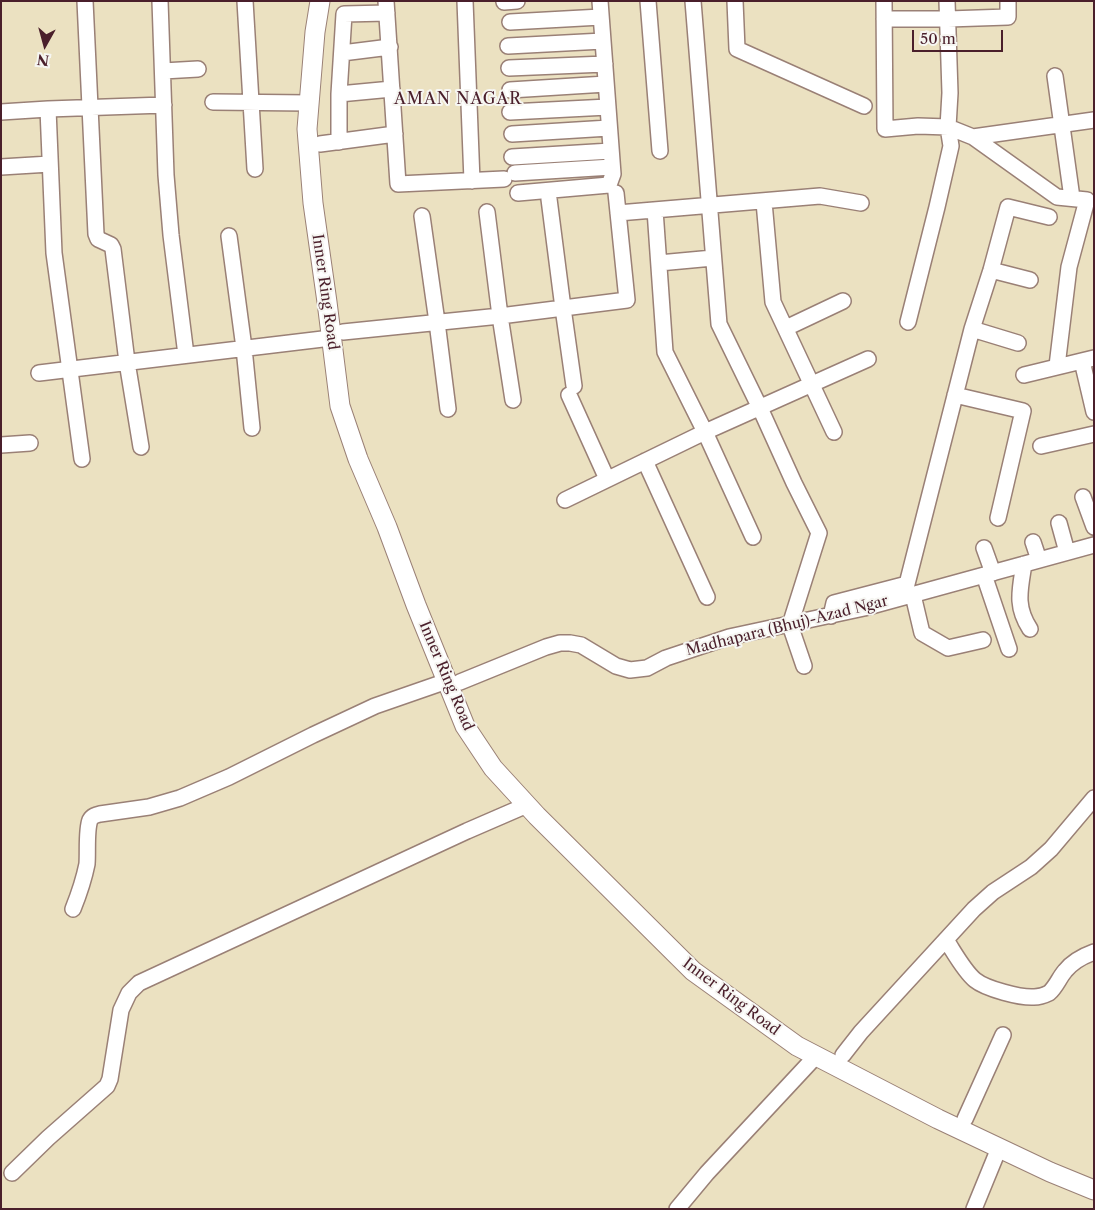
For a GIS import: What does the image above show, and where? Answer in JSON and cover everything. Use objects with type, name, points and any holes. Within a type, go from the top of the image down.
[{"type":"main road","name":"Inner Ring Road","points":[[320,1],[315,32],[308,129],[313,203],[337,335]]},
{"type":"main road","name":"Inner Ring Road","points":[[332,1],[326,34],[319,129],[337,335],[340,406],[355,450],[387,527],[416,605],[453,682],[476,720],[502,760],[545,808],[700,962],[803,1036],[843,1055],[944,1109],[1055,1162],[1094,1177]]},
{"type":"main road","name":"Inner Ring Road","points":[[453,682],[465,726],[493,768],[527,805],[693,971],[797,1046],[938,1119],[1050,1172],[1094,1190]]},
{"type":"street","points":[[85,1],[96,234],[98,239],[111,245],[114,249],[127,362],[141,447]]},
{"type":"street","points":[[160,1],[166,175],[171,235],[186,355]]},
{"type":"street","points":[[245,1],[255,169]]},
{"type":"street","points":[[465,1],[472,181]]},
{"type":"street","points":[[518,193],[609,185],[613,174],[600,1]]},
{"type":"street","points":[[648,1],[660,151]]},
{"type":"street","points":[[693,1],[719,324],[819,534],[790,625],[804,666]]},
{"type":"street","points":[[735,1],[737,49],[864,106]]},
{"type":"street","points":[[884,1],[885,129],[918,126],[948,128],[973,137],[1057,197],[1087,200],[1069,268],[1057,366]]},
{"type":"street","points":[[908,322],[937,207],[950,146],[948,128],[950,93],[947,1]]},
{"type":"street","points":[[884,19],[1008,17],[1008,1]]},
{"type":"street","points":[[339,142],[339,94],[344,14],[387,7],[398,184],[472,181],[612,167]]},
{"type":"street","points":[[510,22],[601,17]]},
{"type":"street","points":[[508,46],[603,41]]},
{"type":"street","points":[[342,53],[390,47]]},
{"type":"street","points":[[509,68],[604,64]]},
{"type":"street","points":[[163,71],[198,69]]},
{"type":"street","points":[[1055,76],[1072,198]]},
{"type":"street","points":[[510,90],[606,84]]},
{"type":"street","points":[[339,94],[392,89]]},
{"type":"street","points":[[213,102],[309,103]]},
{"type":"street","points":[[1,112],[164,105]]},
{"type":"street","points":[[510,112],[608,107]]},
{"type":"street","points":[[48,109],[54,252],[82,459]]},
{"type":"street","points":[[973,137],[1094,120]]},
{"type":"street","points":[[512,134],[609,128]]},
{"type":"street","points":[[320,144],[395,134]]},
{"type":"street","points":[[512,157],[611,151]]},
{"type":"street","points":[[1,167],[50,164]]},
{"type":"street","points":[[39,373],[626,300],[616,193]]},
{"type":"street","points":[[618,213],[820,196],[861,203]]},
{"type":"street","points":[[549,199],[571,390],[607,480]]},
{"type":"street","points":[[764,202],[773,302],[834,432]]},
{"type":"street","points":[[831,616],[834,603],[907,584],[954,395],[1008,207],[1049,217]]},
{"type":"street","points":[[655,210],[665,352],[705,432],[753,537]]},
{"type":"street","points":[[487,212],[513,400]]},
{"type":"street","points":[[422,216],[448,409]]},
{"type":"street","points":[[229,236],[244,348],[252,428]]},
{"type":"street","points":[[659,263],[713,258]]},
{"type":"street","points":[[991,270],[1030,280]]},
{"type":"street","points":[[786,328],[843,301]]},
{"type":"street","points":[[972,330],[1018,343]]},
{"type":"street","points":[[565,500],[705,432],[868,359]]},
{"type":"street","points":[[1024,375],[1088,359],[1094,412]]},
{"type":"street","points":[[954,395],[1023,411],[998,518]]},
{"type":"street","points":[[1041,446],[1094,434]]},
{"type":"street","points":[[1,446],[30,443]]},
{"type":"street","points":[[645,461],[707,597]]},
{"type":"street","points":[[1083,497],[1094,527]]},
{"type":"street","points":[[1059,523],[1067,552]]},
{"type":"street","points":[[1030,629],[1021,613],[1020,592],[1032,562],[1034,542]]},
{"type":"street","name":"Madhapara (Bhuj)-Azad Ngar","points":[[73,909],[84,878],[87,863],[89,827],[90,821],[94,816],[149,807],[180,798],[229,777],[375,706],[453,682],[560,643],[581,645],[616,666],[630,670],[647,668],[666,658],[729,637],[864,608],[1094,545]]},
{"type":"street","points":[[984,548],[1009,649]]},
{"type":"street","points":[[913,595],[922,633],[948,648],[983,640]]},
{"type":"street","points":[[843,1055],[861,1032],[974,909],[993,892],[1031,867],[1051,849],[1094,798]]},
{"type":"street","points":[[12,1173],[107,1086],[110,1079],[121,1010],[129,993],[140,983],[458,835],[527,805]]},
{"type":"street","points":[[946,940],[975,980],[988,987],[1018,996],[1034,998],[1050,992],[1073,963],[1094,952]]},
{"type":"street","points":[[965,1119],[1003,1035]]},
{"type":"street","points":[[676,1209],[816,1056]]},
{"type":"street","points":[[974,1209],[999,1148]]},
{"type":"district","name":"AMAN NAGAR","points":[[458,99]]}]
